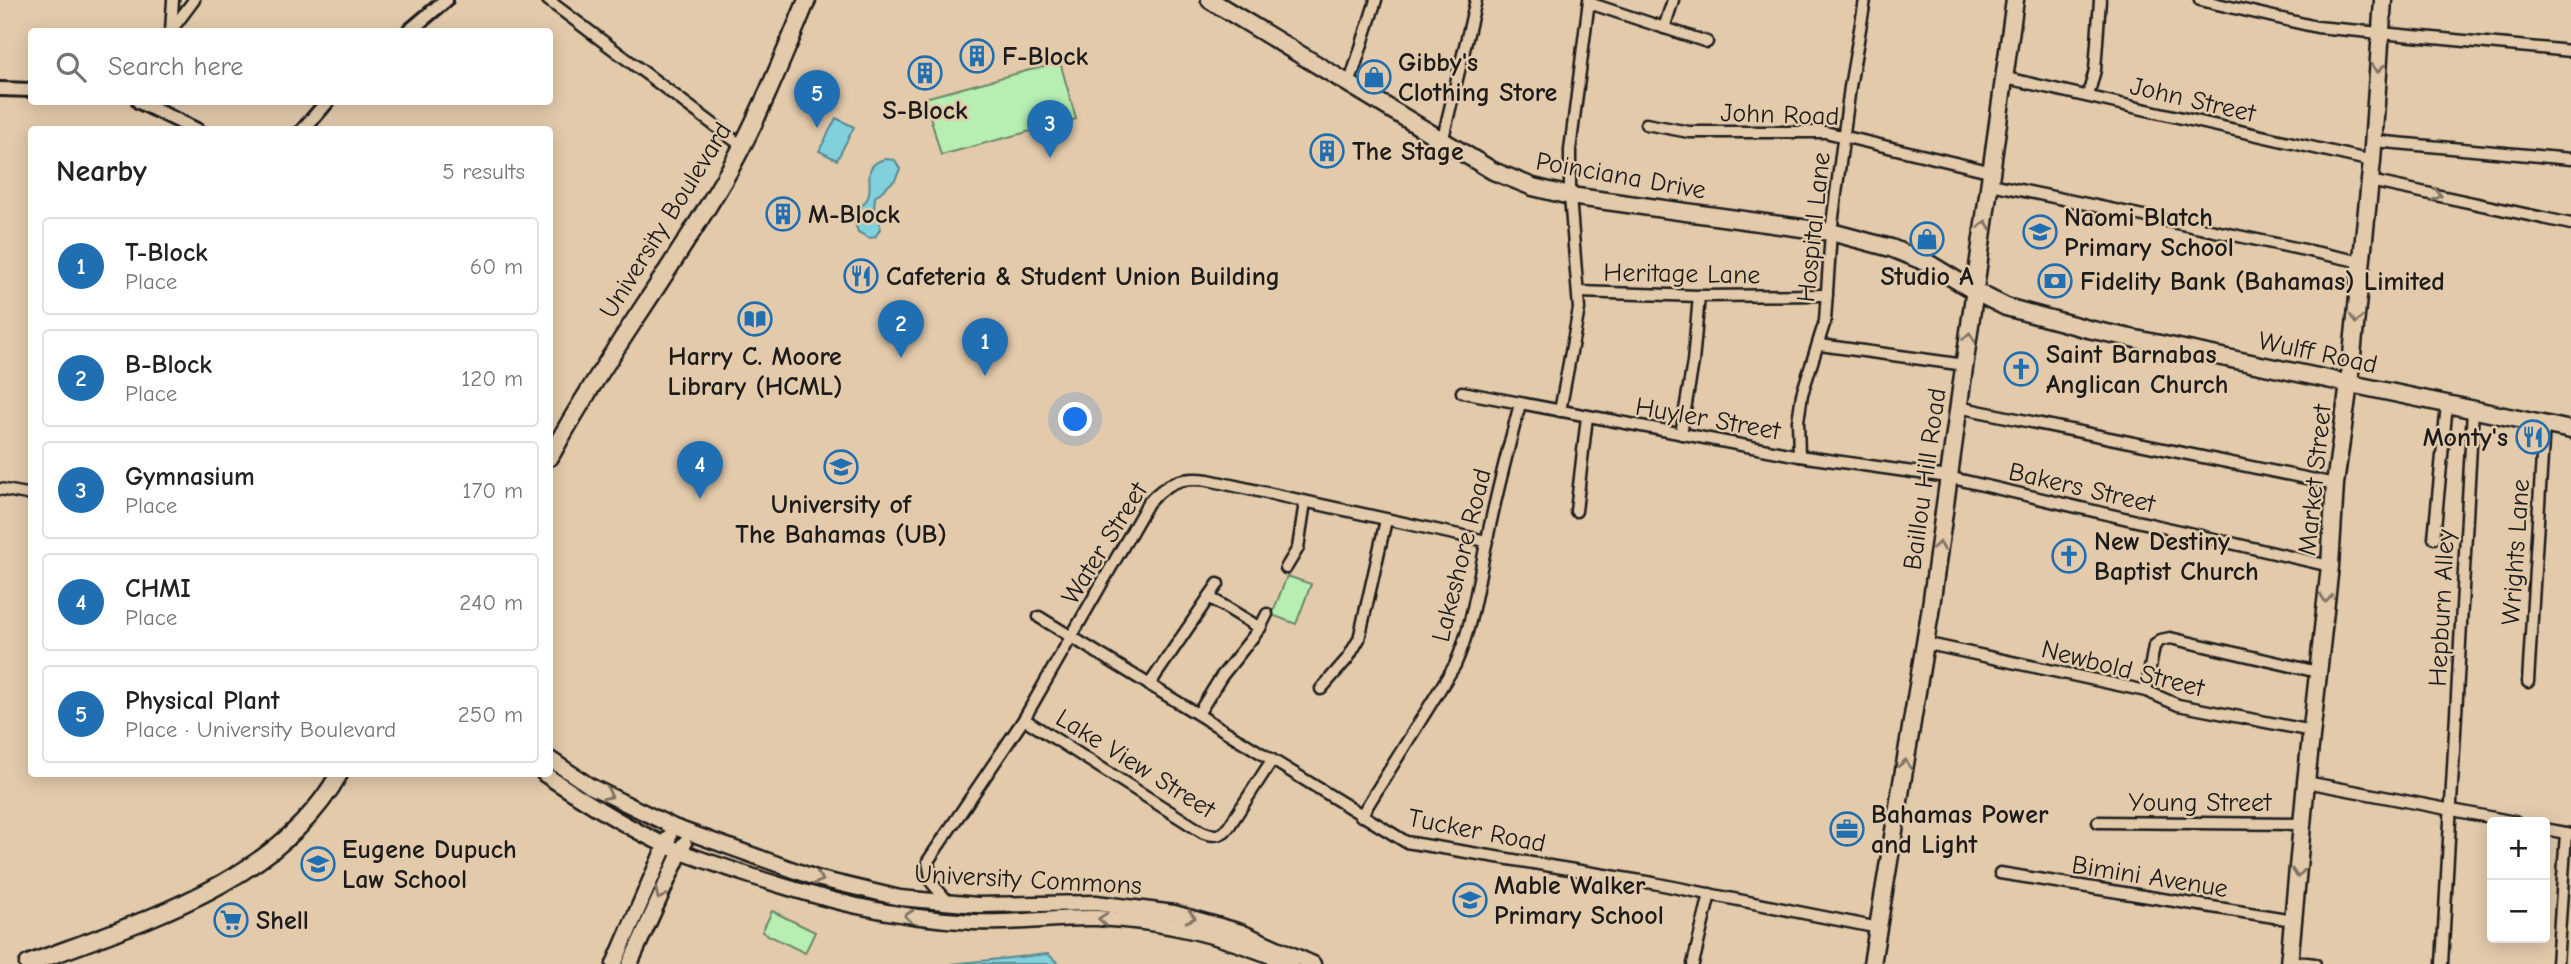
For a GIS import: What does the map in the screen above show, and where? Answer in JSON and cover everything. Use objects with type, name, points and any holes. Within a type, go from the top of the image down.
[{"type":"main road","name":"University Boulevard","points":[[553,452],[589,389],[708,204],[741,146],[769,91],[807,0]]},
{"type":"main road","name":"Poinciana Drive","points":[[1210,0],[1493,172],[1533,187],[1570,196],[1831,232],[1891,248],[1928,263],[1976,292]]},
{"type":"main road","name":"Baillou Hill Road","points":[[1872,964],[1924,643],[1976,292],[2015,0]]},
{"type":"main road","name":"Market Street","points":[[2289,962],[2330,566],[2335,484],[2349,384],[2374,141],[2383,0]]},
{"type":"main road","name":"Wulff Road","points":[[1976,292],[2006,307],[2088,329],[2571,429]]},
{"type":"main road","name":"University Commons","points":[[553,762],[590,786],[674,827],[816,878],[865,892],[977,905],[1096,903],[1174,913],[1241,932],[1313,964]]},
{"type":"main road","name":"University Commons","points":[[548,777],[582,800],[665,845],[809,894],[899,916],[977,922],[1095,918],[1172,925],[1237,943],[1290,964]]},
{"type":"main road","points":[[28,964],[178,907],[225,880],[275,847],[323,800],[336,779]]},
{"type":"main road","points":[[614,964],[674,827]]},
{"type":"main road","points":[[630,964],[689,833]]},
{"type":"street","points":[[170,28],[173,0]]},
{"type":"street","points":[[172,28],[194,0]]},
{"type":"street","points":[[413,28],[446,0]]},
{"type":"street","points":[[548,0],[741,146]]},
{"type":"street","points":[[1349,85],[1376,0]]},
{"type":"street","points":[[1442,142],[1476,0]]},
{"type":"street","points":[[1664,28],[1673,0]]},
{"type":"street","name":"Hospital Lane","points":[[1799,456],[1798,421],[1802,394],[1825,321],[1831,232],[1865,0]]},
{"type":"street","points":[[2088,96],[2095,71],[2100,0]]},
{"type":"street","points":[[2200,0],[2316,27],[2571,51]]},
{"type":"street","points":[[1560,411],[1579,309],[1570,196],[1570,150],[1589,2],[1707,42]]},
{"type":"street","name":"John Street","points":[[2006,78],[2372,161]]},
{"type":"street","points":[[0,89],[28,90]]},
{"type":"street","points":[[145,105],[189,126]]},
{"type":"street","points":[[306,126],[324,105]]},
{"type":"street","name":"John Road","points":[[1646,124],[1689,132],[1825,132],[1992,178],[2362,262]]},
{"type":"street","points":[[2374,141],[2571,159]]},
{"type":"street","points":[[2370,181],[2571,223]]},
{"type":"street","name":"Heritage Lane","points":[[1579,292],[1699,296],[1826,295]]},
{"type":"street","points":[[1681,434],[1693,362],[1699,296]]},
{"type":"street","points":[[1819,345],[1965,365]]},
{"type":"street","name":"Huyler Street","points":[[1462,392],[1799,456],[1948,477]]},
{"type":"street","name":"Lakeshore Road","points":[[1361,816],[1455,665],[1463,646],[1520,404]]},
{"type":"street","points":[[2434,538],[2447,404]]},
{"type":"street","points":[[1958,407],[2335,484]]},
{"type":"street","name":"Hepburn Alley","points":[[2442,964],[2473,410]]},
{"type":"street","points":[[1576,511],[1587,417]]},
{"type":"street","name":"Wrights Lane","points":[[2528,682],[2544,424]]},
{"type":"street","name":"Bakers Street","points":[[1948,477],[2330,566]]},
{"type":"street","name":"Water Street","points":[[948,902],[932,883],[928,861],[1024,719],[1149,503],[1164,486],[1181,479],[1197,478],[1486,541]]},
{"type":"street","points":[[0,489],[28,494]]},
{"type":"street","points":[[1286,568],[1298,548],[1305,502]]},
{"type":"street","points":[[1321,689],[1348,658],[1359,639],[1386,520]]},
{"type":"street","points":[[1149,685],[1218,584]]},
{"type":"street","points":[[1209,597],[1260,628]]},
{"type":"street","points":[[1198,714],[1221,677],[1268,614]]},
{"type":"street","name":"Tucker Road","points":[[1039,617],[1406,842],[1710,894],[1879,928]]},
{"type":"street","points":[[2146,691],[2154,646],[2161,640],[2170,638],[2318,672]]},
{"type":"street","name":"Newbold Street","points":[[1924,643],[2146,691],[2178,705],[2312,731]]},
{"type":"street","name":"Lake View Street","points":[[1024,719],[1202,832],[1213,835],[1223,833],[1228,828],[1272,760]]},
{"type":"street","points":[[2306,782],[2492,817]]},
{"type":"street","name":"Young Street","points":[[2098,822],[2302,824]]},
{"type":"street","points":[[2550,830],[2568,834],[2557,964]]},
{"type":"street","name":"Bimini Avenue","points":[[2000,873],[2293,920]]},
{"type":"street","points":[[1693,964],[1710,894]]},
{"type":"street","points":[[2289,962],[2315,964]]},
{"type":"green space","points":[[1060,62],[1076,119],[941,155],[925,98]]},
{"type":"green space","points":[[1287,576],[1311,584],[1296,624],[1272,615]]},
{"type":"green space","points":[[772,911],[815,932],[805,953],[762,932]]},
{"type":"water","points":[[836,118],[854,127],[837,160],[819,151]]},
{"type":"water","points":[[895,160],[900,169],[895,180],[875,197],[874,210],[880,216],[880,229],[875,237],[869,238],[858,232],[855,213],[868,197],[870,170],[877,162]]},
{"type":"water","points":[[1048,954],[1059,964],[951,964]]},
{"type":"place","name":"F-Block","points":[[977,56]]},
{"type":"place","name":"S-Block","points":[[925,73]]},
{"type":"place","name":"Gibby's Clothing Store","points":[[1374,77]]},
{"type":"place","name":"Physical Plant","points":[[817,128]]},
{"type":"place","name":"The Stage","points":[[1327,151]]},
{"type":"place","name":"Gymnasium","points":[[1050,158]]},
{"type":"place","name":"M-Block","points":[[783,214]]},
{"type":"place","name":"Naomi Blatch Primary School","points":[[2040,232]]},
{"type":"place","name":"Studio A","points":[[1927,239]]},
{"type":"place","name":"Cafeteria & Student Union Building","points":[[861,276]]},
{"type":"place","name":"Fidelity Bank (Bahamas) Limited","points":[[2055,281]]},
{"type":"place","name":"Harry C. Moore Library (HCML)","points":[[755,319]]},
{"type":"place","name":"B-Block","points":[[901,358]]},
{"type":"place","name":"Saint Barnabas Anglican Church","points":[[2021,369]]},
{"type":"place","name":"T-Block","points":[[985,376]]},
{"type":"place","name":"Monty's","points":[[2533,437]]},
{"type":"place","name":"University of The Bahamas (UB)","points":[[841,467]]},
{"type":"place","name":"CHMI","points":[[700,499]]},
{"type":"place","name":"New Destiny Baptist Church","points":[[2069,556]]},
{"type":"place","name":"Bahamas Power and Light","points":[[1847,829]]},
{"type":"place","name":"Eugene Dupuch Law School","points":[[318,864]]},
{"type":"place","name":"Mable Walker Primary School","points":[[1470,900]]},
{"type":"place","name":"Shell","points":[[231,920]]}]
